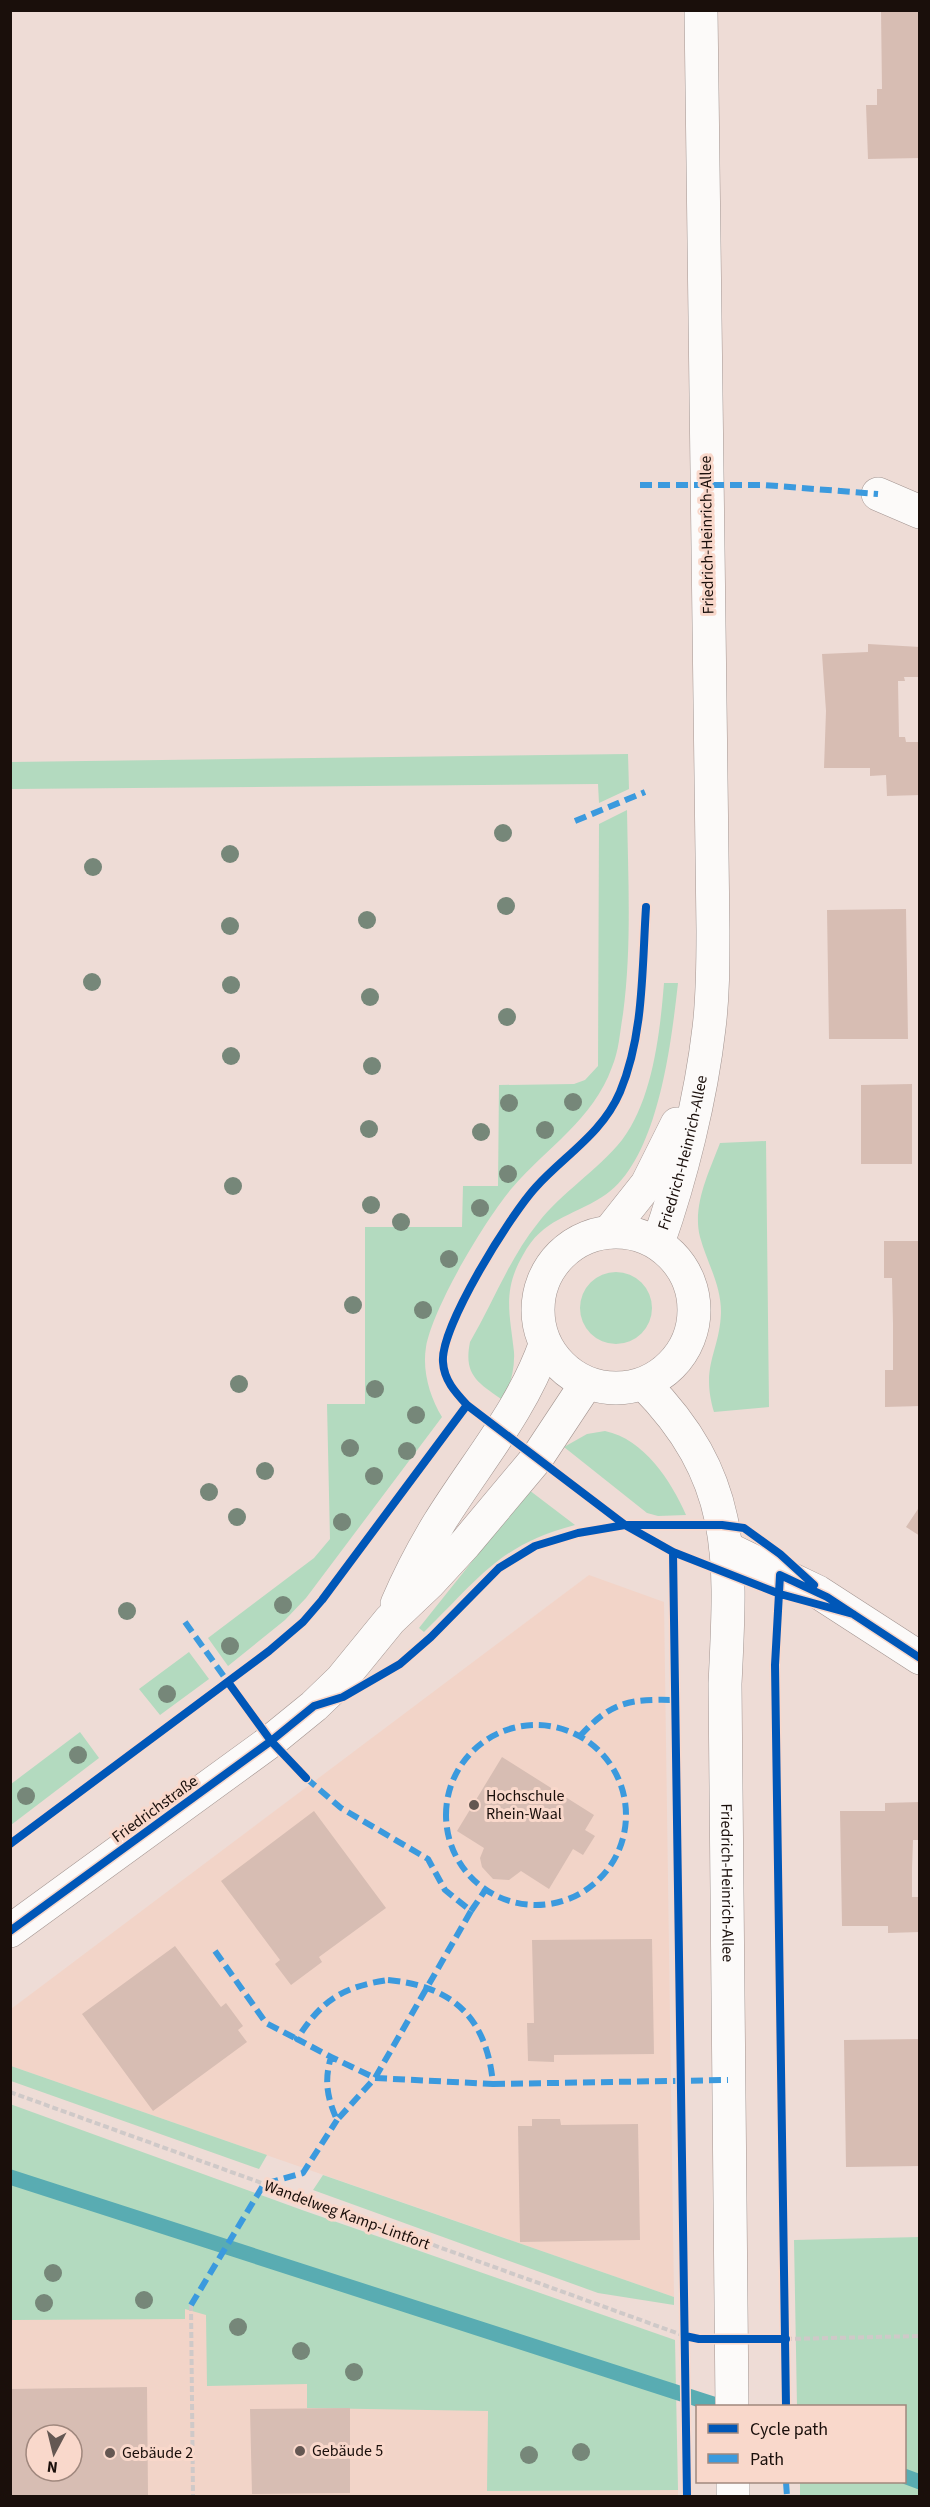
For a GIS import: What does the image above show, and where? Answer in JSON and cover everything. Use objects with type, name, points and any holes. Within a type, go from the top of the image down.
[{"type":"main road","name":"Friedrich-Heinrich-Allee","points":[[658,1243],[685,1152],[704,1058],[712,995],[701,10]]},
{"type":"main road","points":[[878,494],[920,512]]},
{"type":"main road","name":"Friedrich-Heinrich-Allee","points":[[609,1232],[647,1184],[669,1145],[704,1058]]},
{"type":"main road","points":[[609,1232],[634,1234],[658,1243],[675,1258],[687,1276],[694,1297],[694,1320],[688,1341],[677,1360],[661,1375],[644,1384],[621,1388],[586,1384],[560,1366],[545,1346],[538,1321],[538,1296],[547,1272],[563,1252],[584,1239],[609,1232]]},
{"type":"main road","name":"Friedrichstraße","points":[[390,1620],[412,1570],[440,1522],[523,1398],[545,1346]]},
{"type":"main road","name":"Friedrichstraße","points":[[10,1931],[271,1741],[314,1706],[341,1680],[390,1620],[436,1576],[530,1467],[586,1384]]},
{"type":"main road","name":"Friedrich-Heinrich-Allee","points":[[644,1384],[670,1410],[692,1441],[703,1462],[717,1498],[729,1574],[725,1684],[732,2405]]},
{"type":"main road","points":[[726,1548],[818,1592],[920,1658]]},
{"type":"path","points":[[191,2305],[193,2496]]},
{"type":"path","points":[[786,2339],[920,2336]]},
{"type":"shaded area","name":"Hochschule Rhein-Waal","points":[[589,1575],[664,1602],[674,2297],[11,2066],[11,2009]]},
{"type":"shaded area","points":[[11,2250],[592,2441],[678,2490],[678,2496],[11,2496]]},
{"type":"green space","points":[[628,754],[629,789],[599,803],[598,784],[11,789],[11,762]]},
{"type":"green space","points":[[627,810],[629,912],[626,988],[619,1041],[604,1086],[581,1118],[526,1173],[501,1202],[461,1264],[449,1288],[431,1330],[425,1356],[428,1384],[442,1417],[306,1598],[285,1620],[228,1666],[208,1638],[314,1558],[330,1539],[327,1404],[365,1404],[365,1227],[462,1227],[463,1186],[498,1186],[499,1085],[574,1084],[585,1080],[598,1066],[599,824]]},
{"type":"green space","points":[[664,983],[678,983],[666,1069],[649,1130],[637,1158],[621,1181],[591,1204],[558,1220],[539,1233],[516,1268],[509,1303],[514,1358],[512,1377],[504,1401],[475,1378],[469,1363],[470,1342],[510,1266],[538,1223],[558,1201],[602,1162],[622,1140],[633,1123],[648,1085],[653,1064]]},
{"type":"green space","points":[[766,1141],[769,1407],[714,1412],[709,1382],[721,1312],[716,1283],[700,1237],[698,1213],[700,1201],[720,1143]]},
{"type":"green space","points":[[616,1272],[636,1278],[646,1288],[652,1308],[646,1328],[636,1338],[616,1344],[596,1338],[586,1328],[580,1308],[586,1288],[596,1278]]},
{"type":"green space","points":[[605,1431],[632,1443],[644,1452],[664,1476],[686,1515],[658,1516],[647,1513],[564,1447],[587,1434]]},
{"type":"green space","points":[[529,1490],[575,1525],[549,1533],[508,1554],[475,1581],[424,1632],[419,1628]]},
{"type":"green space","points":[[189,1652],[209,1679],[160,1715],[139,1689]]},
{"type":"green space","points":[[80,1732],[99,1758],[11,1825],[11,1784]]},
{"type":"green space","points":[[10,2066],[267,2155],[259,2169],[11,2081]]},
{"type":"green space","points":[[10,2104],[302,2210],[675,2340],[678,2490],[487,2491],[488,2411],[307,2408],[307,2384],[207,2386],[206,2315],[185,2309],[185,2319],[11,2320]]},
{"type":"green space","points":[[323,2175],[674,2297],[674,2305],[598,2293],[313,2190]]},
{"type":"green space","points":[[919,2237],[919,2496],[800,2496],[800,2483],[906,2483],[906,2405],[797,2405],[794,2240]]},
{"type":"building","points":[[881,10],[920,10],[920,158],[868,159],[866,105],[877,105],[877,89],[882,89]]},
{"type":"building","points":[[868,644],[920,647],[920,677],[904,677],[905,681],[898,681],[899,737],[905,737],[906,742],[920,742],[920,795],[887,796],[886,775],[870,776],[870,768],[824,768],[826,711],[822,654],[868,652]]},
{"type":"building","points":[[906,909],[908,1039],[829,1039],[827,910]]},
{"type":"building","points":[[912,1084],[912,1164],[861,1164],[861,1085]]},
{"type":"building","points":[[884,1241],[920,1241],[920,1406],[885,1407],[885,1370],[893,1370],[893,1324],[892,1278],[884,1278]]},
{"type":"building","points":[[920,1506],[920,1536],[906,1527]]},
{"type":"building","points":[[502,1757],[594,1815],[585,1830],[595,1836],[583,1855],[573,1849],[549,1889],[521,1871],[509,1880],[493,1879],[482,1867],[480,1858],[484,1848],[457,1831]]},
{"type":"building","points":[[920,1802],[920,1840],[913,1840],[912,1897],[920,1897],[920,1932],[888,1933],[888,1926],[842,1926],[840,1811],[885,1811],[885,1803]]},
{"type":"building","points":[[314,1811],[386,1908],[319,1957],[322,1962],[291,1985],[275,1964],[280,1960],[221,1881]]},
{"type":"building","points":[[652,1939],[654,2054],[554,2055],[554,2062],[528,2061],[527,2023],[534,2023],[532,1940]]},
{"type":"building","points":[[175,1946],[221,2007],[226,2003],[243,2026],[238,2030],[247,2042],[153,2111],[82,2014]]},
{"type":"building","points":[[920,2039],[920,2166],[846,2167],[844,2040]]},
{"type":"building","points":[[532,2119],[560,2119],[561,2125],[638,2124],[640,2240],[520,2242],[518,2126],[532,2126]]},
{"type":"building","name":"Gebäude 2","points":[[147,2387],[148,2496],[10,2496],[10,2389]]},
{"type":"building","name":"Gebäude 5","points":[[350,2408],[350,2493],[252,2494],[250,2409]]},
{"type":"waterway","points":[[10,2177],[716,2405]]},
{"type":"waterway","points":[[906,2477],[920,2482]]},
{"type":"marked path","points":[[640,485],[764,485],[878,494]]},
{"type":"marked path","points":[[575,821],[645,792]]},
{"type":"marked path","points":[[185,1622],[228,1682]]},
{"type":"marked path","points":[[580,1736],[602,1715],[622,1704],[646,1700],[676,1700]]},
{"type":"marked path","points":[[536,1725],[570,1732],[599,1752],[619,1781],[626,1815],[619,1849],[599,1878],[570,1898],[536,1905],[502,1898],[473,1878],[453,1849],[446,1815],[453,1781],[473,1752],[502,1732],[536,1725]]},
{"type":"marked path","points":[[306,1778],[341,1808],[428,1859],[445,1890],[471,1911],[375,2078],[331,2057]]},
{"type":"marked path","points":[[471,1911],[486,1889]]},
{"type":"marked path","points":[[215,1951],[266,2023],[297,2039]]},
{"type":"marked path","points":[[388,1980],[411,1983],[431,1990],[448,1998],[463,2010],[483,2041],[493,2084],[375,2078],[337,2120],[328,2089],[331,2057],[297,2039],[315,2014],[335,1997],[358,1987],[388,1980]]},
{"type":"marked path","points":[[493,2084],[728,2080]]},
{"type":"marked path","points":[[191,2305],[264,2184],[303,2173],[337,2120]]},
{"type":"marked path","points":[[786,2483],[787,2496]]},
{"type":"cycle path","points":[[646,907],[638,1024],[634,1048],[620,1092],[593,1132],[536,1187],[495,1245],[453,1324],[445,1346],[443,1362],[445,1374],[454,1390],[467,1405],[625,1525],[673,1552],[780,1594],[853,1614]]},
{"type":"cycle path","points":[[10,1844],[269,1651],[303,1622],[322,1600],[467,1405]]},
{"type":"cycle path","points":[[10,1931],[271,1741],[314,1706],[343,1697],[400,1664],[431,1637],[499,1568],[535,1546],[578,1533],[625,1525],[722,1525],[744,1528],[780,1554],[814,1585]]},
{"type":"cycle path","points":[[673,1552],[687,2496]]},
{"type":"cycle path","points":[[786,2405],[775,1665],[780,1575],[827,1597],[920,1658]]},
{"type":"cycle path","points":[[228,1682],[271,1741],[306,1778]]},
{"type":"cycle path","points":[[685,2336],[699,2339],[786,2339]]},
{"type":"place","name":"Hochschule Rhein-Waal","points":[[474,1805]]},
{"type":"place","name":"Gebäude 5","points":[[300,2451]]},
{"type":"place","name":"Gebäude 2","points":[[110,2453]]}]
